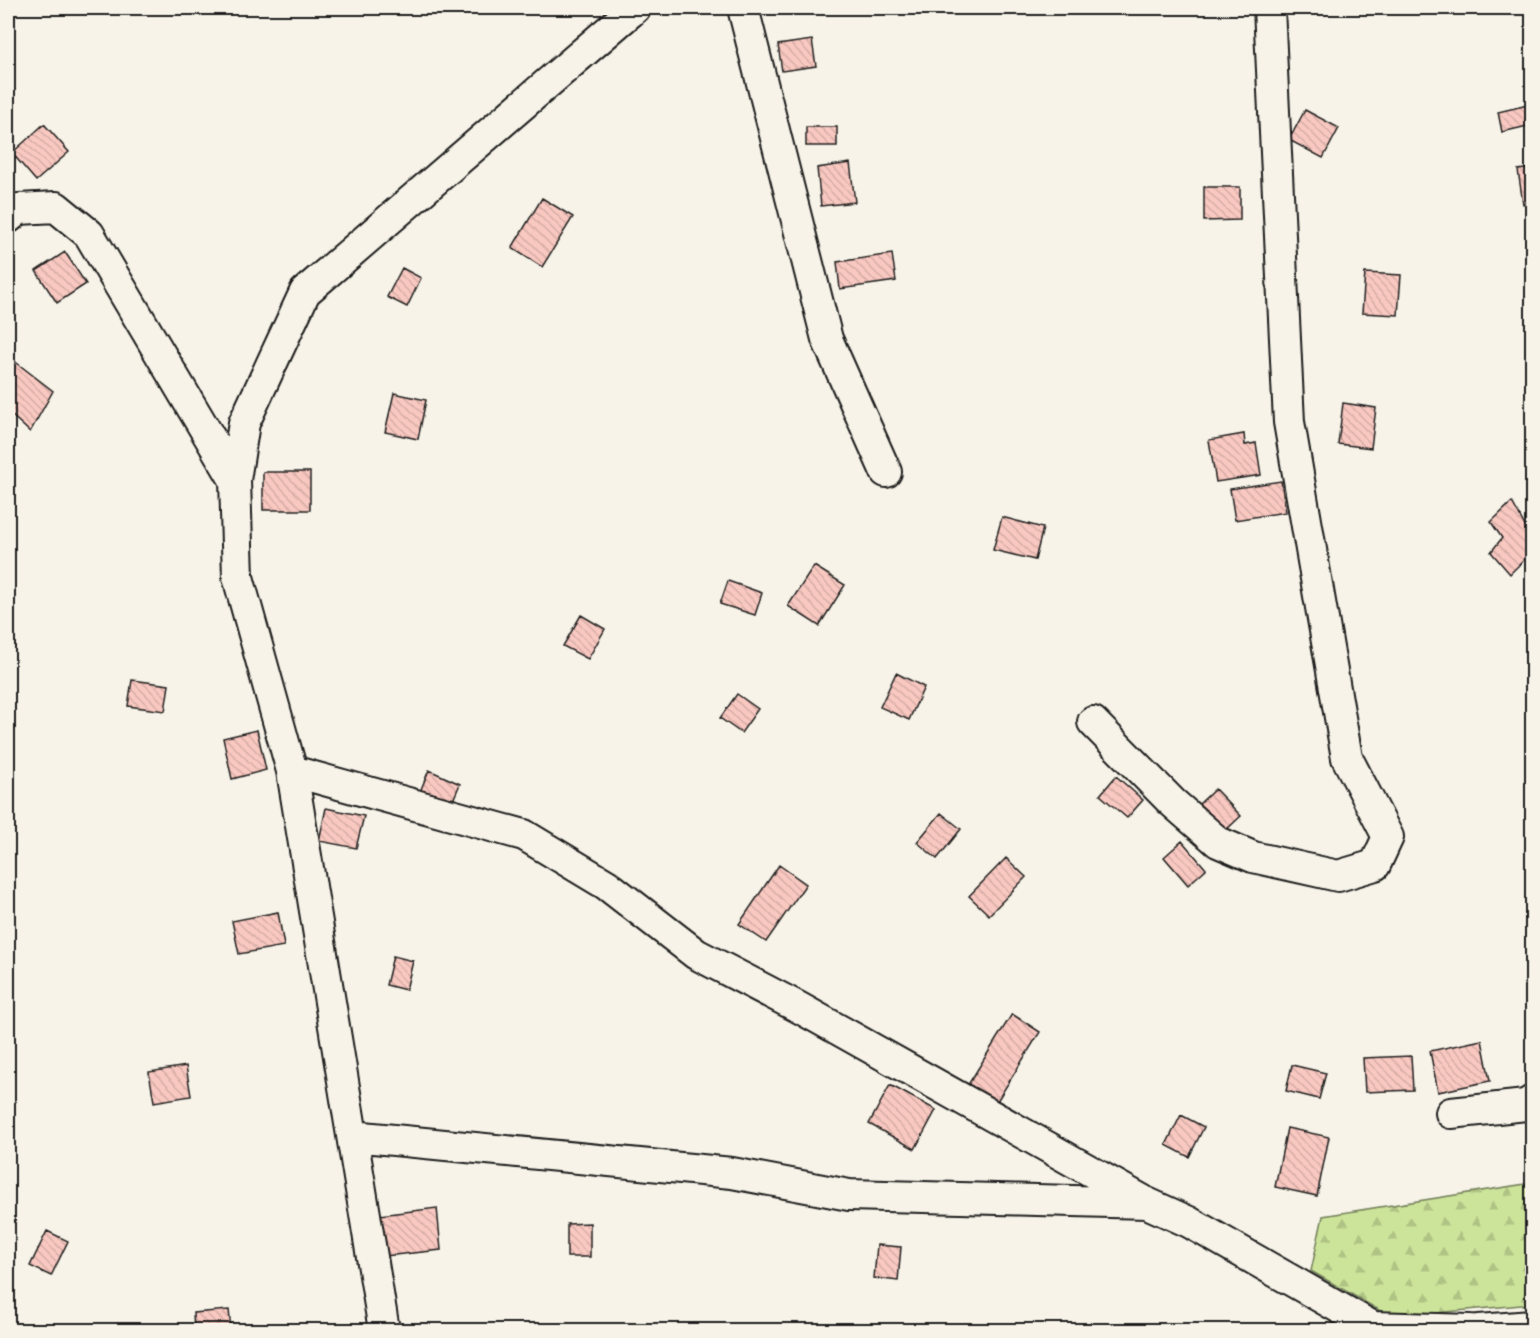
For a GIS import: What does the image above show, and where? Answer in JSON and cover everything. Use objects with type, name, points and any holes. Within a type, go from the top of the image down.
[{"type":"street","points":[[384,1330],[354,1136],[292,771],[238,578],[235,480],[244,423],[305,292],[635,8]]},
{"type":"street","points":[[743,8],[827,339],[886,472]]},
{"type":"street","points":[[1093,722],[1172,802],[1218,842],[1253,857],[1338,876],[1375,865],[1388,837],[1347,758],[1289,422],[1269,8]]},
{"type":"street","points":[[8,218],[19,209],[56,207],[89,234],[235,480]]},
{"type":"street","points":[[292,771],[524,835],[607,885],[696,954],[798,1007],[1147,1203],[1189,1222],[1373,1327],[1470,1330]]},
{"type":"street","points":[[1451,1113],[1526,1105],[1533,1101]]},
{"type":"street","points":[[354,1136],[732,1173],[849,1195],[1147,1203]]},
{"type":"street","points":[[1479,1330],[1533,1326]]},
{"type":"green space","points":[[1532,1183],[1532,1304],[1391,1317],[1311,1271],[1323,1216]]},
{"type":"building","points":[[812,40],[816,66],[782,71],[778,45]]},
{"type":"building","points":[[1532,104],[1532,125],[1502,132],[1498,112]]},
{"type":"building","points":[[1305,110],[1339,128],[1323,158],[1289,140]]},
{"type":"building","points":[[44,124],[69,152],[36,181],[12,153]]},
{"type":"building","points":[[806,127],[837,127],[837,146],[806,146]]},
{"type":"building","points":[[850,163],[855,202],[821,206],[817,168]]},
{"type":"building","points":[[1532,168],[1532,203],[1523,204],[1518,170]]},
{"type":"building","points":[[1204,187],[1240,187],[1240,220],[1204,221]]},
{"type":"building","points":[[542,198],[573,217],[542,267],[512,248]]},
{"type":"building","points":[[65,252],[86,284],[57,303],[36,271]]},
{"type":"building","points":[[892,254],[896,281],[840,289],[837,262]]},
{"type":"building","points":[[402,268],[421,278],[407,307],[387,297]]},
{"type":"building","points":[[1365,273],[1401,275],[1398,315],[1362,313]]},
{"type":"building","points":[[13,360],[53,391],[30,432],[8,412],[8,366]]},
{"type":"building","points":[[394,393],[426,400],[418,439],[385,432]]},
{"type":"building","points":[[1343,403],[1376,408],[1371,448],[1338,444]]},
{"type":"building","points":[[1244,434],[1245,445],[1256,443],[1261,475],[1216,482],[1209,440]]},
{"type":"building","points":[[263,472],[310,472],[310,510],[263,510]]},
{"type":"building","points":[[1281,481],[1286,512],[1235,520],[1230,489]]},
{"type":"building","points":[[1512,502],[1532,539],[1532,552],[1510,574],[1491,552],[1502,538],[1491,522]]},
{"type":"building","points":[[1002,517],[1043,528],[1035,560],[993,550]]},
{"type":"building","points":[[814,566],[845,585],[819,626],[788,606]]},
{"type":"building","points":[[728,581],[762,593],[755,615],[720,604]]},
{"type":"building","points":[[581,615],[605,629],[588,659],[563,646]]},
{"type":"building","points":[[896,673],[924,687],[909,720],[880,707]]},
{"type":"building","points":[[132,680],[169,685],[165,711],[128,706]]},
{"type":"building","points":[[737,694],[758,709],[741,733],[720,718]]},
{"type":"building","points":[[257,730],[266,770],[232,779],[223,738]]},
{"type":"building","points":[[429,770],[460,784],[450,807],[419,794]]},
{"type":"building","points":[[1116,776],[1143,800],[1127,818],[1100,795]]},
{"type":"building","points":[[1215,789],[1241,816],[1225,831],[1199,804]]},
{"type":"building","points":[[326,808],[364,816],[356,848],[319,841]]},
{"type":"building","points":[[941,813],[961,829],[937,859],[917,842]]},
{"type":"building","points":[[1182,841],[1206,869],[1188,885],[1164,857]]},
{"type":"building","points":[[1006,858],[1026,877],[989,915],[969,896]]},
{"type":"building","points":[[779,865],[806,884],[766,942],[739,924]]},
{"type":"building","points":[[278,912],[284,946],[239,954],[232,921]]},
{"type":"building","points":[[393,956],[413,961],[406,990],[386,985]]},
{"type":"building","points":[[1012,1014],[1040,1032],[994,1106],[966,1088]]},
{"type":"building","points":[[1482,1040],[1490,1081],[1438,1092],[1430,1051]]},
{"type":"building","points":[[1411,1056],[1413,1090],[1365,1092],[1363,1058]]},
{"type":"building","points":[[1292,1065],[1326,1073],[1319,1099],[1286,1091]]},
{"type":"building","points":[[186,1066],[191,1096],[154,1102],[149,1072]]},
{"type":"building","points":[[890,1085],[936,1110],[915,1149],[869,1124]]},
{"type":"building","points":[[1181,1115],[1204,1127],[1189,1157],[1166,1145]]},
{"type":"building","points":[[1287,1128],[1329,1137],[1317,1196],[1275,1187]]},
{"type":"building","points":[[437,1208],[441,1250],[385,1256],[380,1215]]},
{"type":"building","points":[[590,1223],[590,1257],[567,1257],[567,1224]]},
{"type":"building","points":[[47,1231],[68,1241],[51,1276],[30,1266]]},
{"type":"building","points":[[877,1245],[901,1247],[898,1281],[874,1278]]},
{"type":"building","points":[[229,1310],[231,1330],[194,1330],[193,1313]]}]
